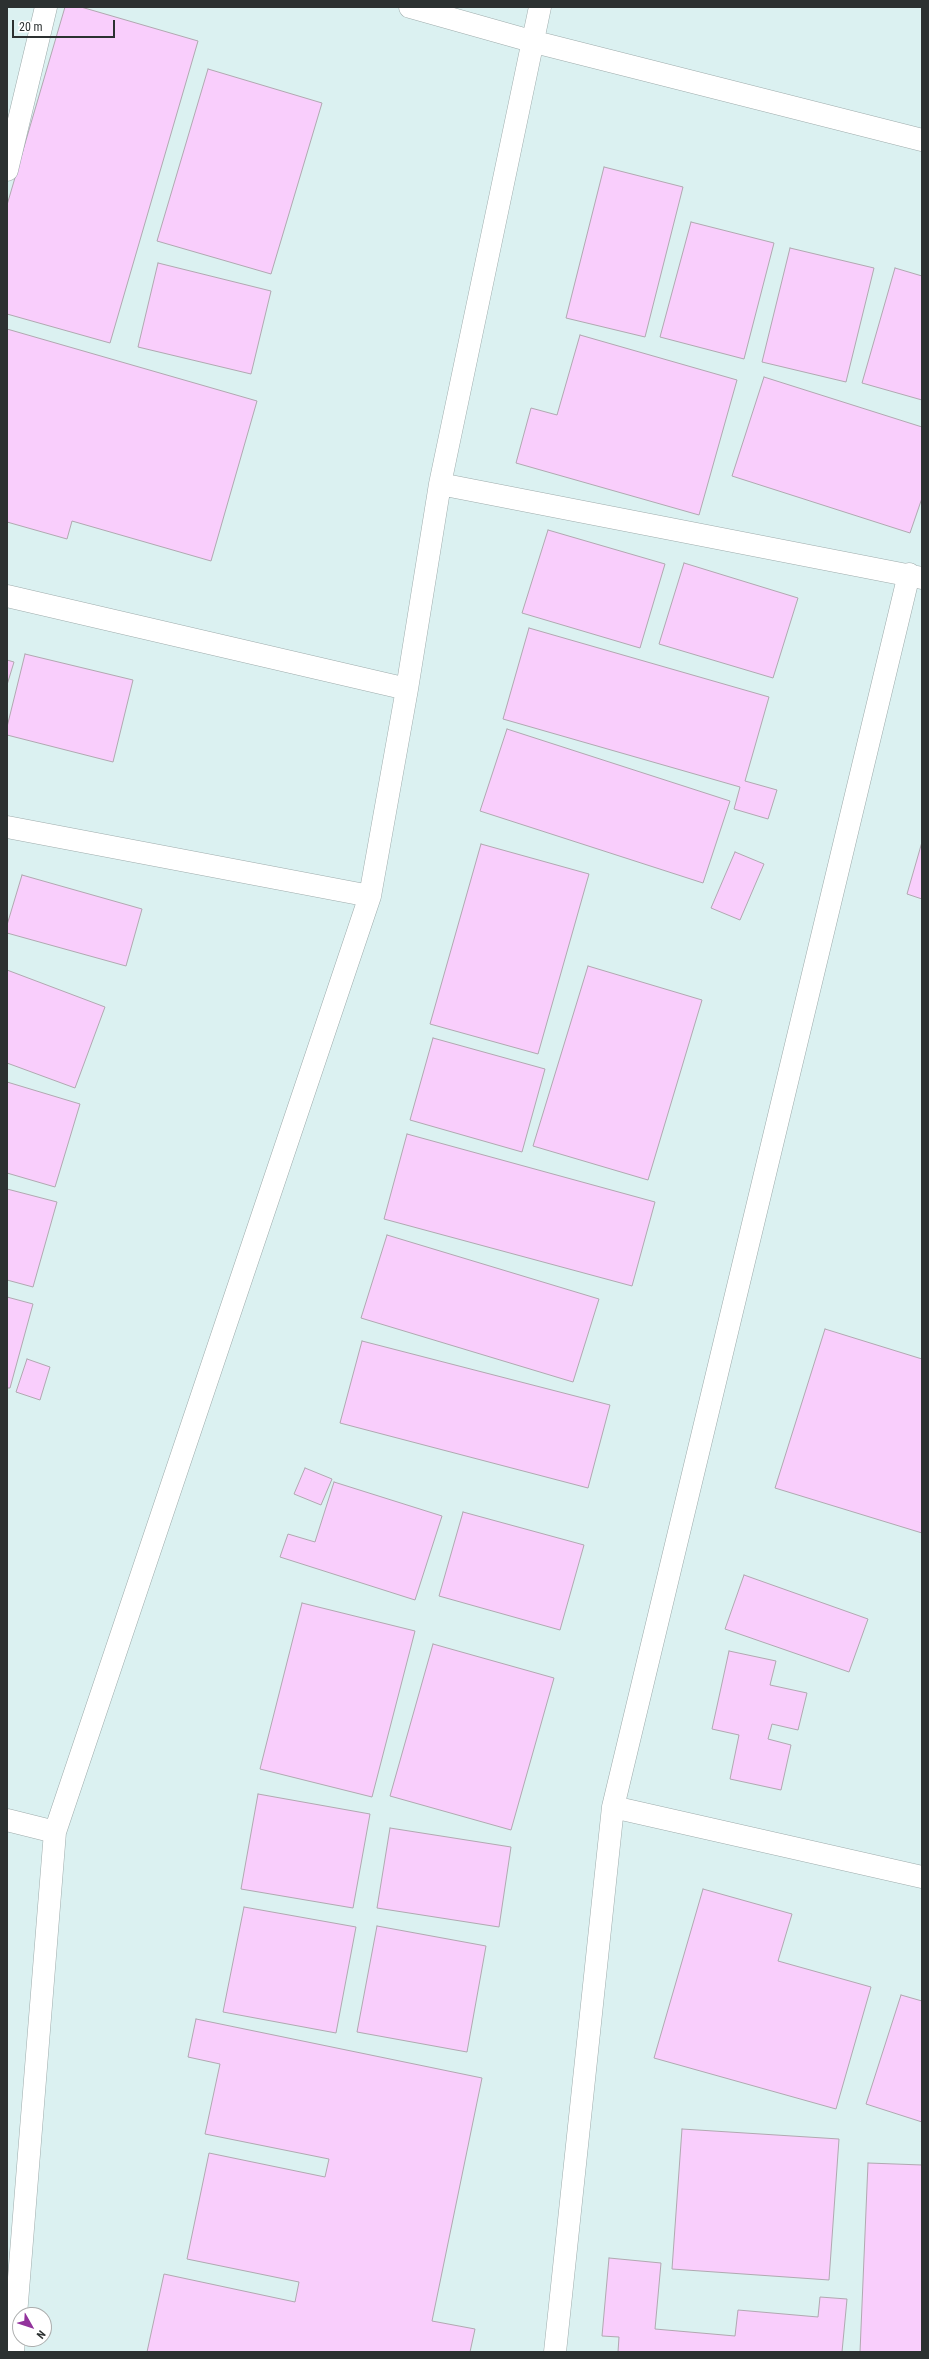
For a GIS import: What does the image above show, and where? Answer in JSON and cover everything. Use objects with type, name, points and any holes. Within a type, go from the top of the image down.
[{"type":"street","points":[[7,170],[46,7]]},
{"type":"street","points":[[410,7],[531,41],[922,140]]},
{"type":"street","points":[[13,2352],[55,1832],[370,896],[407,689],[440,484],[531,41],[540,7]]},
{"type":"street","points":[[440,484],[915,576],[613,1807],[555,2352]]},
{"type":"street","points":[[7,596],[407,689]]},
{"type":"street","points":[[7,827],[370,896]]},
{"type":"street","points":[[613,1807],[922,1877]]},
{"type":"street","points":[[7,1820],[55,1832]]},
{"type":"shaded area","points":[[7,7],[922,7],[922,2352],[7,2352]]},
{"type":"building","points":[[65,7],[81,7],[198,41],[110,343],[7,314],[7,205]]},
{"type":"building","points":[[208,69],[322,103],[271,274],[157,241]]},
{"type":"building","points":[[604,167],[683,187],[645,337],[566,318]]},
{"type":"building","points":[[691,222],[774,243],[744,359],[660,337]]},
{"type":"building","points":[[790,248],[874,268],[846,382],[762,362]]},
{"type":"building","points":[[158,263],[271,291],[251,374],[138,347]]},
{"type":"building","points":[[895,268],[922,276],[922,400],[862,383]]},
{"type":"building","points":[[7,329],[257,401],[211,561],[72,521],[67,539],[7,522]]},
{"type":"building","points":[[580,335],[737,380],[699,515],[516,463],[531,408],[557,415]]},
{"type":"building","points":[[764,377],[922,427],[922,498],[910,533],[732,476]]},
{"type":"building","points":[[548,530],[665,564],[640,648],[522,613]]},
{"type":"building","points":[[684,563],[798,598],[773,678],[659,644]]},
{"type":"building","points":[[529,628],[769,697],[745,781],[777,790],[768,819],[734,809],[740,787],[503,719]]},
{"type":"building","points":[[25,654],[133,680],[113,762],[7,735],[7,727]]},
{"type":"building","points":[[7,660],[14,662],[7,685]]},
{"type":"building","points":[[507,729],[730,801],[703,883],[480,811]]},
{"type":"building","points":[[922,842],[922,899],[907,894]]},
{"type":"building","points":[[481,844],[589,874],[538,1054],[430,1024]]},
{"type":"building","points":[[735,852],[764,864],[740,920],[711,908]]},
{"type":"building","points":[[22,875],[142,909],[126,966],[7,933],[7,925]]},
{"type":"building","points":[[588,966],[702,1000],[648,1180],[533,1146]]},
{"type":"building","points":[[7,970],[105,1007],[75,1088],[7,1063]]},
{"type":"building","points":[[433,1038],[545,1069],[522,1152],[410,1120]]},
{"type":"building","points":[[7,1082],[80,1104],[55,1187],[7,1173]]},
{"type":"building","points":[[407,1134],[655,1202],[632,1286],[384,1219]]},
{"type":"building","points":[[7,1189],[57,1202],[33,1287],[7,1280]]},
{"type":"building","points":[[387,1235],[599,1299],[573,1382],[361,1318]]},
{"type":"building","points":[[7,1297],[33,1304],[10,1388],[7,1388]]},
{"type":"building","points":[[825,1329],[922,1359],[922,1533],[775,1488]]},
{"type":"building","points":[[362,1341],[610,1405],[588,1488],[340,1423]]},
{"type":"building","points":[[27,1359],[50,1367],[40,1400],[16,1392]]},
{"type":"building","points":[[305,1468],[332,1479],[321,1505],[294,1494]]},
{"type":"building","points":[[334,1482],[442,1516],[415,1600],[280,1557],[288,1534],[315,1542]]},
{"type":"building","points":[[463,1512],[584,1545],[560,1630],[439,1596]]},
{"type":"building","points":[[744,1575],[868,1619],[849,1672],[725,1629]]},
{"type":"building","points":[[302,1603],[415,1631],[372,1797],[260,1769]]},
{"type":"building","points":[[433,1644],[554,1678],[511,1830],[390,1796]]},
{"type":"building","points":[[729,1651],[776,1661],[770,1685],[807,1693],[798,1730],[772,1724],[768,1739],[791,1745],[781,1790],[730,1779],[739,1735],[712,1729]]},
{"type":"building","points":[[258,1794],[370,1814],[353,1908],[241,1889]]},
{"type":"building","points":[[390,1828],[511,1847],[499,1927],[377,1908]]},
{"type":"building","points":[[703,1889],[792,1914],[778,1961],[871,1987],[836,2109],[654,2058]]},
{"type":"building","points":[[244,1907],[356,1927],[336,2033],[223,2012]]},
{"type":"building","points":[[377,1926],[486,1946],[467,2052],[357,2032]]},
{"type":"building","points":[[901,1995],[922,2001],[922,2122],[866,2104]]},
{"type":"building","points":[[196,2019],[482,2078],[432,2321],[475,2329],[470,2352],[147,2352],[164,2274],[295,2302],[299,2282],[187,2259],[209,2153],[325,2177],[329,2159],[205,2134],[220,2064],[188,2057]]},
{"type":"building","points":[[682,2129],[839,2139],[829,2280],[672,2269]]},
{"type":"building","points":[[868,2163],[922,2165],[922,2352],[860,2352]]},
{"type":"building","points":[[609,2258],[661,2263],[655,2329],[735,2336],[738,2310],[818,2317],[820,2297],[847,2299],[842,2352],[618,2352],[619,2337],[602,2336]]}]
